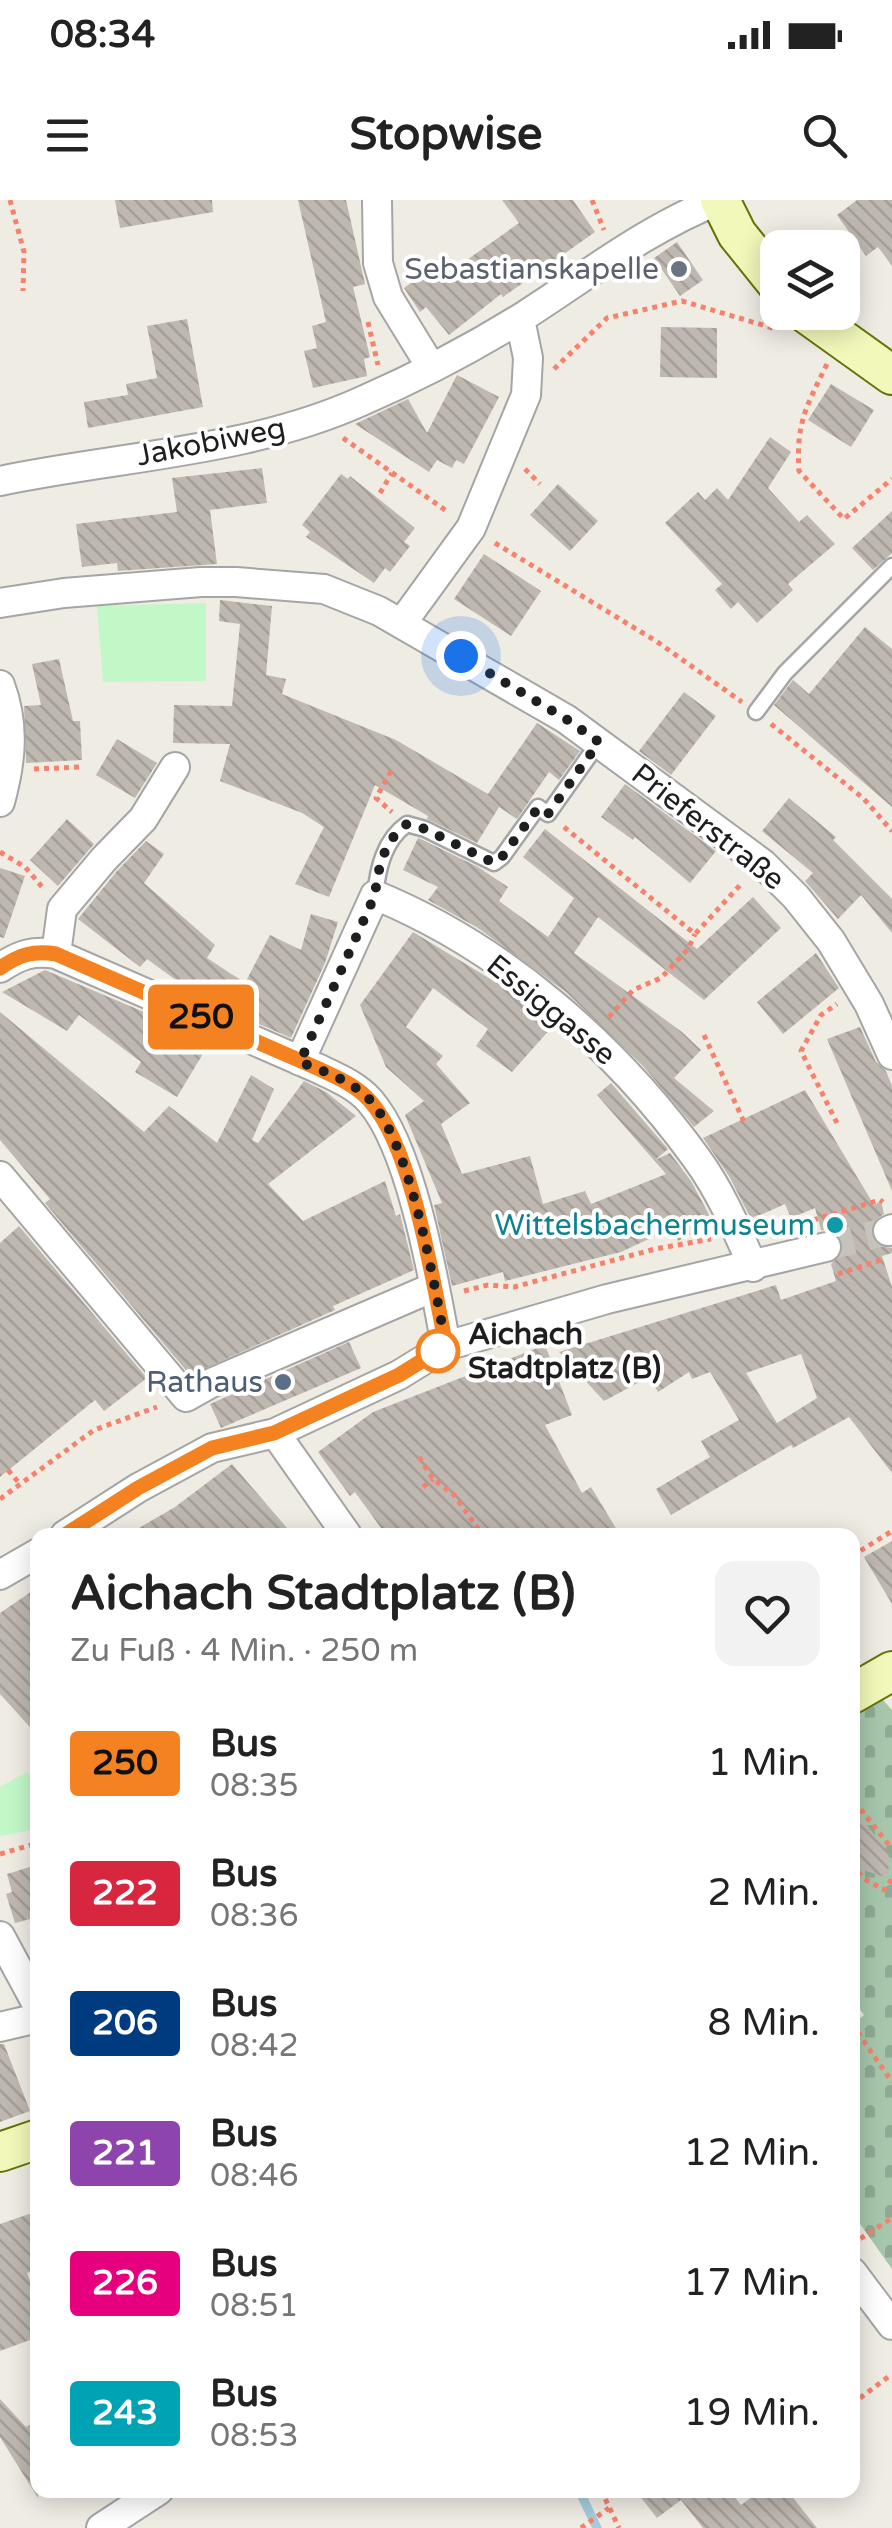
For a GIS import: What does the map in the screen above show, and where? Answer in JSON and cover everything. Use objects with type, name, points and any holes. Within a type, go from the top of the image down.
[{"type":"main road","points":[[720,200],[737,234],[760,263]]},
{"type":"main road","points":[[828,330],[892,375]]},
{"type":"main road","points":[[860,1689],[892,1670]]},
{"type":"main road","points":[[0,2152],[30,2142]]},
{"type":"street","points":[[378,200],[378,263],[388,297],[431,367]]},
{"type":"street","name":"Jakobiweg","points":[[0,481],[275,434],[316,419],[384,391],[520,319],[629,247],[685,214],[720,200]]},
{"type":"street","points":[[402,623],[481,534],[526,396],[528,358],[520,319]]},
{"type":"street","name":"Prieferstraße","points":[[0,603],[64,593],[236,582],[324,589],[402,623],[552,710],[762,864],[823,930],[860,989],[892,1055]]},
{"type":"street","points":[[0,685],[11,759],[0,802]]},
{"type":"street","points":[[56,954],[62,909],[143,819],[175,767]]},
{"type":"street","points":[[300,1062],[375,895]]},
{"type":"street","name":"Essiggasse","points":[[375,895],[412,910],[464,940],[608,1050],[698,1160],[753,1267]]},
{"type":"street","points":[[0,966],[20,955],[40,951],[56,954],[350,1084],[367,1097],[384,1118],[399,1151],[446,1346]]},
{"type":"street","points":[[0,1176],[186,1397],[435,1292]]},
{"type":"street","points":[[77,1528],[138,1488],[212,1448],[274,1433],[399,1375],[446,1346],[607,1300],[826,1248]]},
{"type":"street","points":[[274,1433],[342,1528]]},
{"type":"street","points":[[0,1575],[30,1558]]},
{"type":"street","points":[[0,1936],[30,1991]]},
{"type":"street","points":[[0,2028],[30,2020]]},
{"type":"street","points":[[860,2283],[892,2325]]},
{"type":"street","points":[[101,2528],[147,2498]]},
{"type":"lane","points":[[756,712],[785,673],[892,566]]},
{"type":"lane","points":[[375,895],[378,872],[393,834],[407,824],[494,863],[538,808],[548,814],[599,742]]},
{"type":"path","points":[[10,200],[24,252],[23,291]]},
{"type":"path","points":[[384,391],[364,304],[388,297]]},
{"type":"path","points":[[546,377],[606,318],[682,301],[760,324]]},
{"type":"path","points":[[817,330],[797,438],[799,472],[844,519],[892,480]]},
{"type":"path","points":[[316,419],[481,534],[656,641],[756,712],[863,798],[892,830]]},
{"type":"path","points":[[380,493],[392,473]]},
{"type":"path","points":[[8,770],[81,768]]},
{"type":"path","points":[[391,772],[376,798],[407,824]]},
{"type":"path","points":[[548,814],[695,934]]},
{"type":"path","points":[[0,852],[25,867],[62,909]]},
{"type":"path","points":[[591,1037],[633,990],[661,978],[688,949],[695,934],[762,864]]},
{"type":"path","points":[[836,1123],[801,1051],[821,1015],[860,989]]},
{"type":"path","points":[[704,1035],[745,1124]]},
{"type":"path","points":[[792,1256],[801,1228],[819,1216],[880,1200],[890,1222]]},
{"type":"path","points":[[435,1292],[488,1285],[514,1287],[655,1249],[705,1241],[736,1228]]},
{"type":"path","points":[[0,1499],[94,1430],[186,1397]]},
{"type":"path","points":[[419,1457],[434,1479],[454,1494],[478,1528]]},
{"type":"path","points":[[8,1470],[20,1484]]},
{"type":"path","points":[[422,1487],[434,1479]]},
{"type":"path","points":[[860,1551],[892,1531]]},
{"type":"path","points":[[860,1808],[892,1849]]},
{"type":"path","points":[[0,1854],[30,1845]]},
{"type":"path","points":[[860,1874],[884,1890],[892,1879]]},
{"type":"path","points":[[860,2036],[892,2082]]},
{"type":"path","points":[[860,2239],[892,2218]]},
{"type":"path","points":[[860,2398],[892,2374]]},
{"type":"path","points":[[604,2498],[619,2528]]},
{"type":"path","points":[[583,2526],[609,2508]]},
{"type":"green space","points":[[206,603],[206,681],[103,682],[97,606]]},
{"type":"green space","points":[[883,1700],[892,1710],[892,2269],[860,2224],[860,2018],[864,2015],[860,2010],[860,1714]]},
{"type":"green space","points":[[27,1772],[30,1775],[30,1830],[0,1836],[0,1787]]},
{"type":"building","points":[[115,200],[212,200],[213,212],[120,228]]},
{"type":"building","points":[[298,200],[346,200],[365,284],[353,287],[370,357],[364,359],[367,376],[313,388],[304,351],[317,348],[312,326],[326,322]]},
{"type":"building","points":[[502,200],[573,200],[595,232],[503,297],[501,294],[449,335],[426,307],[420,312],[404,288],[439,262],[447,274],[519,223]]},
{"type":"building","points":[[857,200],[892,200],[892,266],[878,247],[866,256],[860,248],[860,230],[848,230],[837,215]]},
{"type":"building","name":"Sebastianskapelle","points":[[677,242],[703,280],[680,296],[654,258]]},
{"type":"building","points":[[187,319],[203,407],[88,428],[84,402],[128,395],[126,384],[157,378],[147,326]]},
{"type":"building","points":[[661,327],[717,328],[717,378],[660,377]]},
{"type":"building","points":[[457,375],[499,397],[464,464],[456,460],[452,468],[437,460],[429,472],[355,424],[408,399],[427,433]]},
{"type":"building","points":[[831,384],[874,410],[851,447],[808,420]]},
{"type":"building","points":[[770,437],[791,452],[768,488],[799,522],[807,515],[835,544],[788,584],[793,590],[757,623],[738,602],[731,609],[715,590],[722,584],[665,523],[698,492],[705,500],[717,488],[728,500]]},
{"type":"building","points":[[262,468],[267,503],[210,510],[217,564],[118,571],[117,563],[82,567],[76,524],[177,512],[172,478]]},
{"type":"building","points":[[341,474],[348,479],[350,476],[415,528],[404,542],[410,546],[390,572],[385,568],[374,583],[306,537],[310,532],[302,525]]},
{"type":"building","points":[[558,484],[598,521],[570,551],[530,515]]},
{"type":"building","points":[[892,511],[892,553],[873,570],[852,548]]},
{"type":"building","points":[[484,554],[541,591],[511,636],[454,599]]},
{"type":"building","points":[[220,600],[272,606],[266,675],[286,679],[282,694],[396,740],[488,794],[537,723],[580,751],[559,780],[549,772],[517,819],[499,807],[477,843],[427,819],[428,816],[375,785],[329,897],[295,884],[324,827],[302,813],[220,781],[230,744],[173,743],[174,705],[232,706],[240,624],[219,621]]},
{"type":"building","points":[[865,627],[892,649],[892,807],[774,705],[793,680],[809,694]]},
{"type":"building","points":[[59,659],[73,721],[80,721],[82,760],[26,763],[24,706],[41,705],[32,664]]},
{"type":"building","points":[[684,692],[716,716],[671,775],[639,751]]},
{"type":"building","points":[[117,739],[157,763],[135,798],[96,775]]},
{"type":"building","points":[[625,784],[716,851],[690,883],[635,837],[633,840],[601,817]]},
{"type":"building","points":[[789,798],[836,837],[833,840],[892,899],[892,933],[861,895],[838,919],[805,881],[813,873],[762,831]]},
{"type":"building","points":[[67,819],[94,844],[58,886],[30,860]]},
{"type":"building","points":[[545,829],[697,949],[753,897],[781,928],[704,1000],[598,917],[574,953],[701,1050],[674,1078],[714,1111],[694,1127],[643,1066],[566,992],[478,928],[428,900],[438,887],[403,870],[418,838],[421,839],[478,867],[508,887],[499,901],[548,937],[574,898],[523,857]]},
{"type":"building","points":[[146,841],[164,854],[144,883],[215,945],[207,958],[245,983],[270,935],[301,950],[311,914],[338,922],[325,963],[291,1038],[202,999],[147,959],[140,967],[78,919]]},
{"type":"building","points":[[0,868],[25,876],[4,938],[0,937]]},
{"type":"building","points":[[413,932],[502,986],[552,1027],[512,1072],[476,1046],[488,1029],[433,988],[406,1027],[443,1056],[436,1064],[470,1103],[441,1124],[462,1174],[530,1156],[543,1204],[585,1191],[591,1204],[666,1174],[597,1095],[611,1083],[668,1149],[655,1160],[670,1153],[691,1181],[713,1222],[678,1241],[672,1228],[621,1252],[505,1281],[503,1272],[452,1286],[434,1205],[442,1203],[405,1115],[424,1101],[386,1067],[360,1005]]},
{"type":"building","points":[[816,953],[839,988],[783,1034],[757,1002]]},
{"type":"building","points":[[45,970],[158,1018],[207,1047],[177,1097],[135,1072],[141,1062],[79,1015],[67,1031],[2,992]]},
{"type":"building","points":[[0,1012],[144,1132],[169,1106],[217,1143],[251,1075],[274,1089],[252,1140],[258,1143],[304,1081],[326,1092],[356,1116],[268,1184],[303,1221],[385,1181],[396,1216],[400,1214],[414,1270],[190,1375],[45,1203],[50,1199],[0,1140]]},
{"type":"building","points":[[860,1027],[892,1086],[892,1191],[827,1039]]},
{"type":"building","points":[[805,1090],[874,1205],[881,1201],[884,1214],[873,1222],[873,1240],[879,1246],[892,1248],[892,1253],[882,1256],[892,1287],[892,1473],[849,1417],[793,1448],[791,1445],[671,1515],[656,1489],[710,1457],[701,1441],[739,1420],[710,1372],[692,1379],[689,1372],[658,1392],[649,1377],[604,1401],[559,1352],[776,1285],[781,1300],[836,1281],[831,1264],[842,1253],[843,1242],[832,1231],[821,1230],[815,1208],[791,1218],[785,1204],[751,1219],[703,1138]],"holes":[[[801,1354],[817,1398],[777,1423],[746,1373]]]},
{"type":"building","points":[[19,1226],[147,1378],[104,1411],[95,1400],[0,1477],[0,1243]]},
{"type":"building","name":"Rathaus","points":[[349,1342],[361,1368],[221,1428],[210,1404]]},
{"type":"building","points":[[545,1345],[572,1415],[545,1425],[582,1493],[591,1487],[616,1528],[381,1528],[355,1492],[350,1496],[318,1452],[373,1412]]},
{"type":"building","points":[[232,1464],[287,1528],[139,1528],[175,1507]]},
{"type":"building","points":[[892,1541],[892,1604],[864,1557]]},
{"type":"building","points":[[30,1592],[30,1727],[0,1694],[0,1613]]},
{"type":"building","points":[[860,1817],[889,1853],[888,1878],[866,1871],[860,1864]]},
{"type":"building","points":[[30,1867],[30,1919],[15,1923],[6,1894],[12,1892],[7,1874]]},
{"type":"building","points":[[0,2044],[4,2044],[30,2111],[0,2122]]},
{"type":"building","points":[[30,2214],[30,2340],[0,2351],[0,2224]]},
{"type":"building","points":[[0,2399],[26,2427],[30,2425],[30,2485],[0,2437]]},
{"type":"building","points":[[641,2498],[735,2498],[741,2505],[750,2498],[793,2498],[817,2528],[703,2528],[681,2500],[657,2518]]},
{"type":"waterway","points":[[583,2498],[597,2528]]},
{"type":"tunnel","points":[[826,1247],[888,1231]]},
{"type":"bus line","name":"250","points":[[0,968],[20,955],[40,951],[56,954],[317,1068],[367,1097],[384,1118],[399,1151],[419,1220],[446,1346],[399,1375],[274,1433],[212,1448],[138,1488],[76,1528]]},
{"type":"place","name":"Sebastianskapelle","points":[[679,269]]},
{"type":"place","name":"Wittelsbachermuseum","points":[[835,1225]]},
{"type":"place","name":"Aichach Stadtplatz (B)","points":[[438,1351]]},
{"type":"place","name":"Rathaus","points":[[283,1382]]},
{"type":"route","points":[[438,1351],[446,1346],[419,1220],[399,1151],[384,1118],[350,1084],[300,1062],[375,895],[378,872],[393,834],[407,824],[425,829],[494,863],[538,808],[548,814],[599,742],[461,656]]}]
